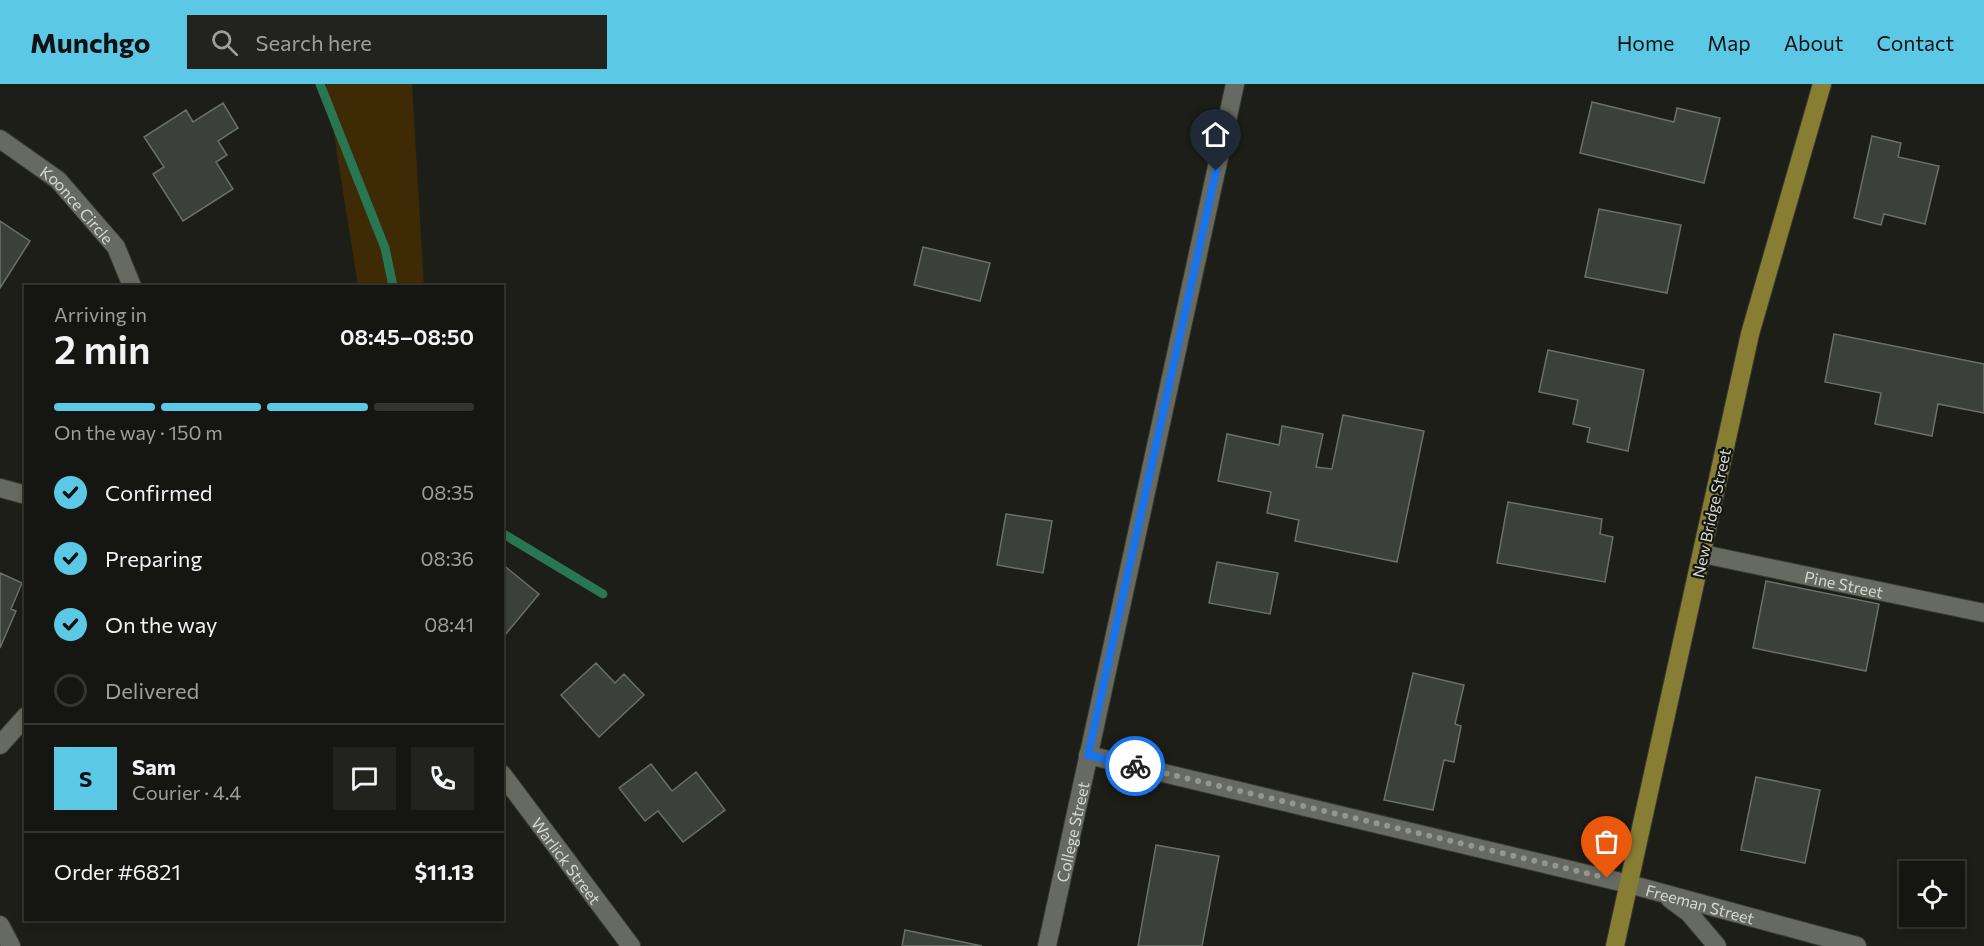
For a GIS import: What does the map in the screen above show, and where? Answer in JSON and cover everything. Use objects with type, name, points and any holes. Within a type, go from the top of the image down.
[{"type":"main road","name":"New Bridge Street","points":[[1615,946],[1703,554],[1749,334],[1822,84]]},
{"type":"street","name":"College Street","points":[[1047,946],[1235,84]]},
{"type":"street","name":"Koonce Circle","points":[[0,139],[58,180],[116,247],[132,285]]},
{"type":"street","points":[[0,488],[24,494]]},
{"type":"street","name":"Pine Street","points":[[1703,554],[1984,614]]},
{"type":"street","points":[[0,745],[24,718]]},
{"type":"street","name":"Freeman Street","points":[[1088,755],[1629,884],[1857,946]]},
{"type":"street","name":"Warlick Street","points":[[504,777],[631,946]]},
{"type":"street","points":[[1660,892],[1689,913],[1717,946]]},
{"type":"street","points":[[0,925],[10,946]]},
{"type":"shaded area","points":[[326,84],[412,84],[424,285],[358,285]]},
{"type":"building","points":[[1592,102],[1674,122],[1677,108],[1720,118],[1704,183],[1580,153]]},
{"type":"building","points":[[223,103],[238,128],[218,141],[227,155],[216,162],[233,189],[183,221],[153,174],[164,167],[144,137],[186,110],[193,122]]},
{"type":"building","points":[[1872,136],[1901,143],[1898,157],[1939,166],[1925,224],[1884,214],[1881,225],[1854,218]]},
{"type":"building","points":[[1599,209],[1681,225],[1667,293],[1585,277]]},
{"type":"building","points":[[0,221],[30,241],[0,288]]},
{"type":"building","points":[[923,247],[990,263],[980,301],[914,285]]},
{"type":"building","points":[[1834,334],[1984,364],[1984,413],[1938,404],[1932,436],[1875,424],[1881,393],[1825,382]]},
{"type":"building","points":[[1548,350],[1644,370],[1628,451],[1587,442],[1590,428],[1573,424],[1578,400],[1539,392]]},
{"type":"building","points":[[1343,415],[1424,431],[1397,562],[1295,541],[1299,520],[1267,513],[1271,492],[1218,481],[1227,434],[1279,445],[1282,426],[1323,434],[1316,467],[1332,469]]},
{"type":"building","points":[[1508,502],[1602,519],[1600,534],[1613,537],[1605,582],[1497,563]]},
{"type":"building","points":[[1006,514],[1052,521],[1043,573],[997,565]]},
{"type":"building","points":[[1217,562],[1278,573],[1270,614],[1209,603]]},
{"type":"building","points":[[504,566],[539,594],[504,634]]},
{"type":"building","points":[[0,573],[22,583],[11,609],[16,611],[0,648]]},
{"type":"building","points":[[1766,581],[1879,604],[1866,671],[1753,648]]},
{"type":"building","points":[[596,663],[615,683],[624,674],[644,695],[599,737],[561,695]]},
{"type":"building","points":[[1413,673],[1464,685],[1455,724],[1461,726],[1454,762],[1444,760],[1433,810],[1384,800]]},
{"type":"building","points":[[651,764],[672,791],[696,772],[725,810],[683,842],[658,811],[645,821],[619,788]]},
{"type":"building","points":[[1756,777],[1820,790],[1805,863],[1741,850]]},
{"type":"building","points":[[1156,845],[1219,856],[1202,946],[1138,946]]},
{"type":"building","points":[[905,930],[982,946],[902,946]]},
{"type":"waterway","points":[[320,84],[385,248],[393,285]]},
{"type":"waterway","points":[[504,534],[603,594]]},
{"type":"way so far","points":[[1135,766],[1607,878]]},
{"type":"route","points":[[1135,766],[1088,755],[1216,171]]}]
